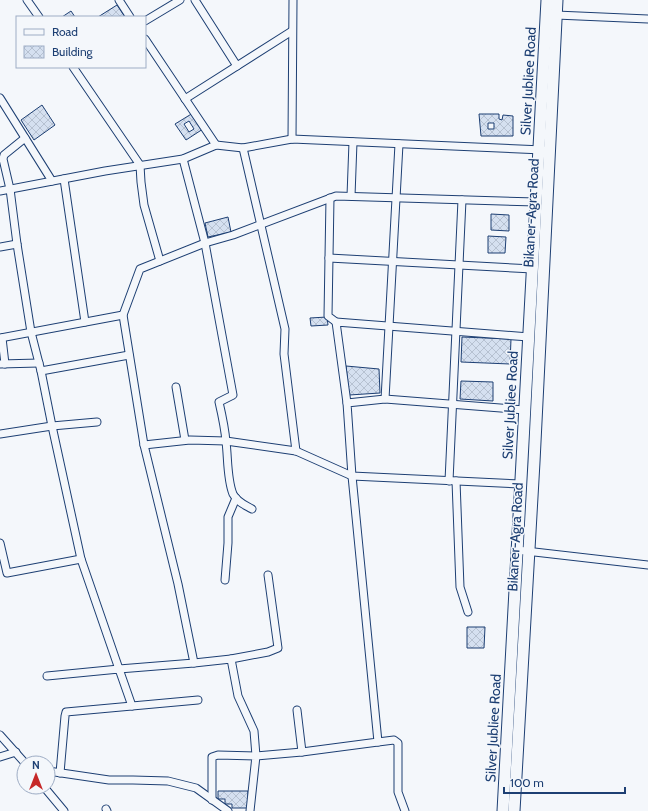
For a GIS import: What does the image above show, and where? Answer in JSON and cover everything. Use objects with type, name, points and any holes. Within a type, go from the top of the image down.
[{"type":"main road","name":"Silver Jubliee Road","points":[[503,811],[536,202],[544,150],[547,0]]},
{"type":"main road","name":"Bikaner-Agra Road","points":[[514,811],[529,551],[544,150],[557,0]]},
{"type":"street","points":[[27,0],[38,16]]},
{"type":"street","points":[[119,0],[129,16]]},
{"type":"street","points":[[146,20],[180,0]]},
{"type":"street","points":[[195,0],[237,66]]},
{"type":"street","points":[[292,139],[293,0]]},
{"type":"street","points":[[556,15],[648,19]]},
{"type":"street","points":[[185,99],[292,31]]},
{"type":"street","points":[[146,40],[216,145]]},
{"type":"street","points":[[74,68],[140,166],[144,205],[160,261]]},
{"type":"street","points":[[0,98],[41,161],[52,181]]},
{"type":"street","points":[[25,138],[4,155],[3,159],[10,189],[31,332],[41,371],[81,559],[132,706]]},
{"type":"street","points":[[0,191],[184,158],[216,145],[243,148],[292,139],[544,150]]},
{"type":"street","points":[[351,196],[354,142]]},
{"type":"street","points":[[385,399],[399,144]]},
{"type":"street","points":[[243,148],[285,329],[284,354],[296,451]]},
{"type":"street","points":[[184,158],[205,243],[233,396],[219,402],[226,441],[230,484],[236,498],[240,503],[252,509]]},
{"type":"street","points":[[64,179],[85,322]]},
{"type":"street","points":[[194,662],[178,584],[144,444],[123,315],[140,269],[205,243],[233,235],[336,196],[536,202]]},
{"type":"street","points":[[330,198],[328,316],[336,322],[529,337]]},
{"type":"street","points":[[462,200],[453,404],[452,481],[460,587],[468,612]]},
{"type":"street","points":[[0,247],[17,244]]},
{"type":"street","points":[[329,258],[533,269]]},
{"type":"street","points":[[39,363],[2,364],[1,338],[123,315]]},
{"type":"street","points":[[336,322],[347,403],[352,476],[378,742]]},
{"type":"street","points":[[41,371],[129,355]]},
{"type":"street","points":[[176,387],[185,440]]},
{"type":"street","points":[[347,403],[385,399],[525,410]]},
{"type":"street","points":[[0,434],[52,426],[97,422]]},
{"type":"street","points":[[144,444],[185,440],[226,441],[296,451],[352,476],[521,484]]},
{"type":"street","points":[[225,580],[228,543],[228,517],[236,498]]},
{"type":"street","points":[[0,543],[7,573],[81,559]]},
{"type":"street","points":[[517,550],[648,565]]},
{"type":"street","points":[[47,676],[231,659],[268,652],[278,648],[268,575]]},
{"type":"street","points":[[231,659],[238,696],[254,731],[256,756],[250,811]]},
{"type":"street","points":[[60,773],[66,712],[198,700]]},
{"type":"street","points":[[297,710],[302,752]]},
{"type":"street","points":[[0,735],[18,755]]},
{"type":"street","points":[[212,800],[212,757],[218,755],[256,756],[302,752],[394,740],[398,743],[398,792],[405,811]]},
{"type":"street","points":[[0,757],[16,752]]},
{"type":"street","points":[[56,772],[109,780],[168,781],[196,788],[228,811]]},
{"type":"street","points":[[51,795],[64,811]]},
{"type":"building","points":[[117,5],[124,16],[100,16]]},
{"type":"building","points":[[71,11],[74,16],[64,16]]},
{"type":"building","points":[[42,105],[55,125],[34,140],[21,120]]},
{"type":"building","points":[[193,113],[203,129],[186,140],[175,124]],"holes":[[[189,121],[194,129],[189,132],[184,124]]]},
{"type":"building","points":[[479,114],[499,114],[499,119],[502,120],[503,115],[513,116],[513,136],[481,136]],"holes":[[[488,123],[494,123],[494,129],[488,129]]]},
{"type":"building","points":[[491,214],[509,215],[509,231],[491,230]]},
{"type":"building","points":[[228,217],[231,232],[208,237],[205,223]]},
{"type":"building","points":[[488,236],[506,237],[505,253],[488,253]]},
{"type":"building","points":[[327,317],[328,325],[311,326],[310,318]]},
{"type":"building","points":[[462,337],[511,339],[510,364],[461,362]]},
{"type":"building","points":[[346,366],[379,369],[380,393],[349,395]]},
{"type":"building","points":[[461,381],[493,382],[493,401],[460,399]]},
{"type":"building","points":[[467,627],[485,627],[484,648],[467,648]]},
{"type":"building","points":[[218,791],[248,791],[248,808],[232,808],[232,804],[225,804],[225,799],[218,799]]}]
